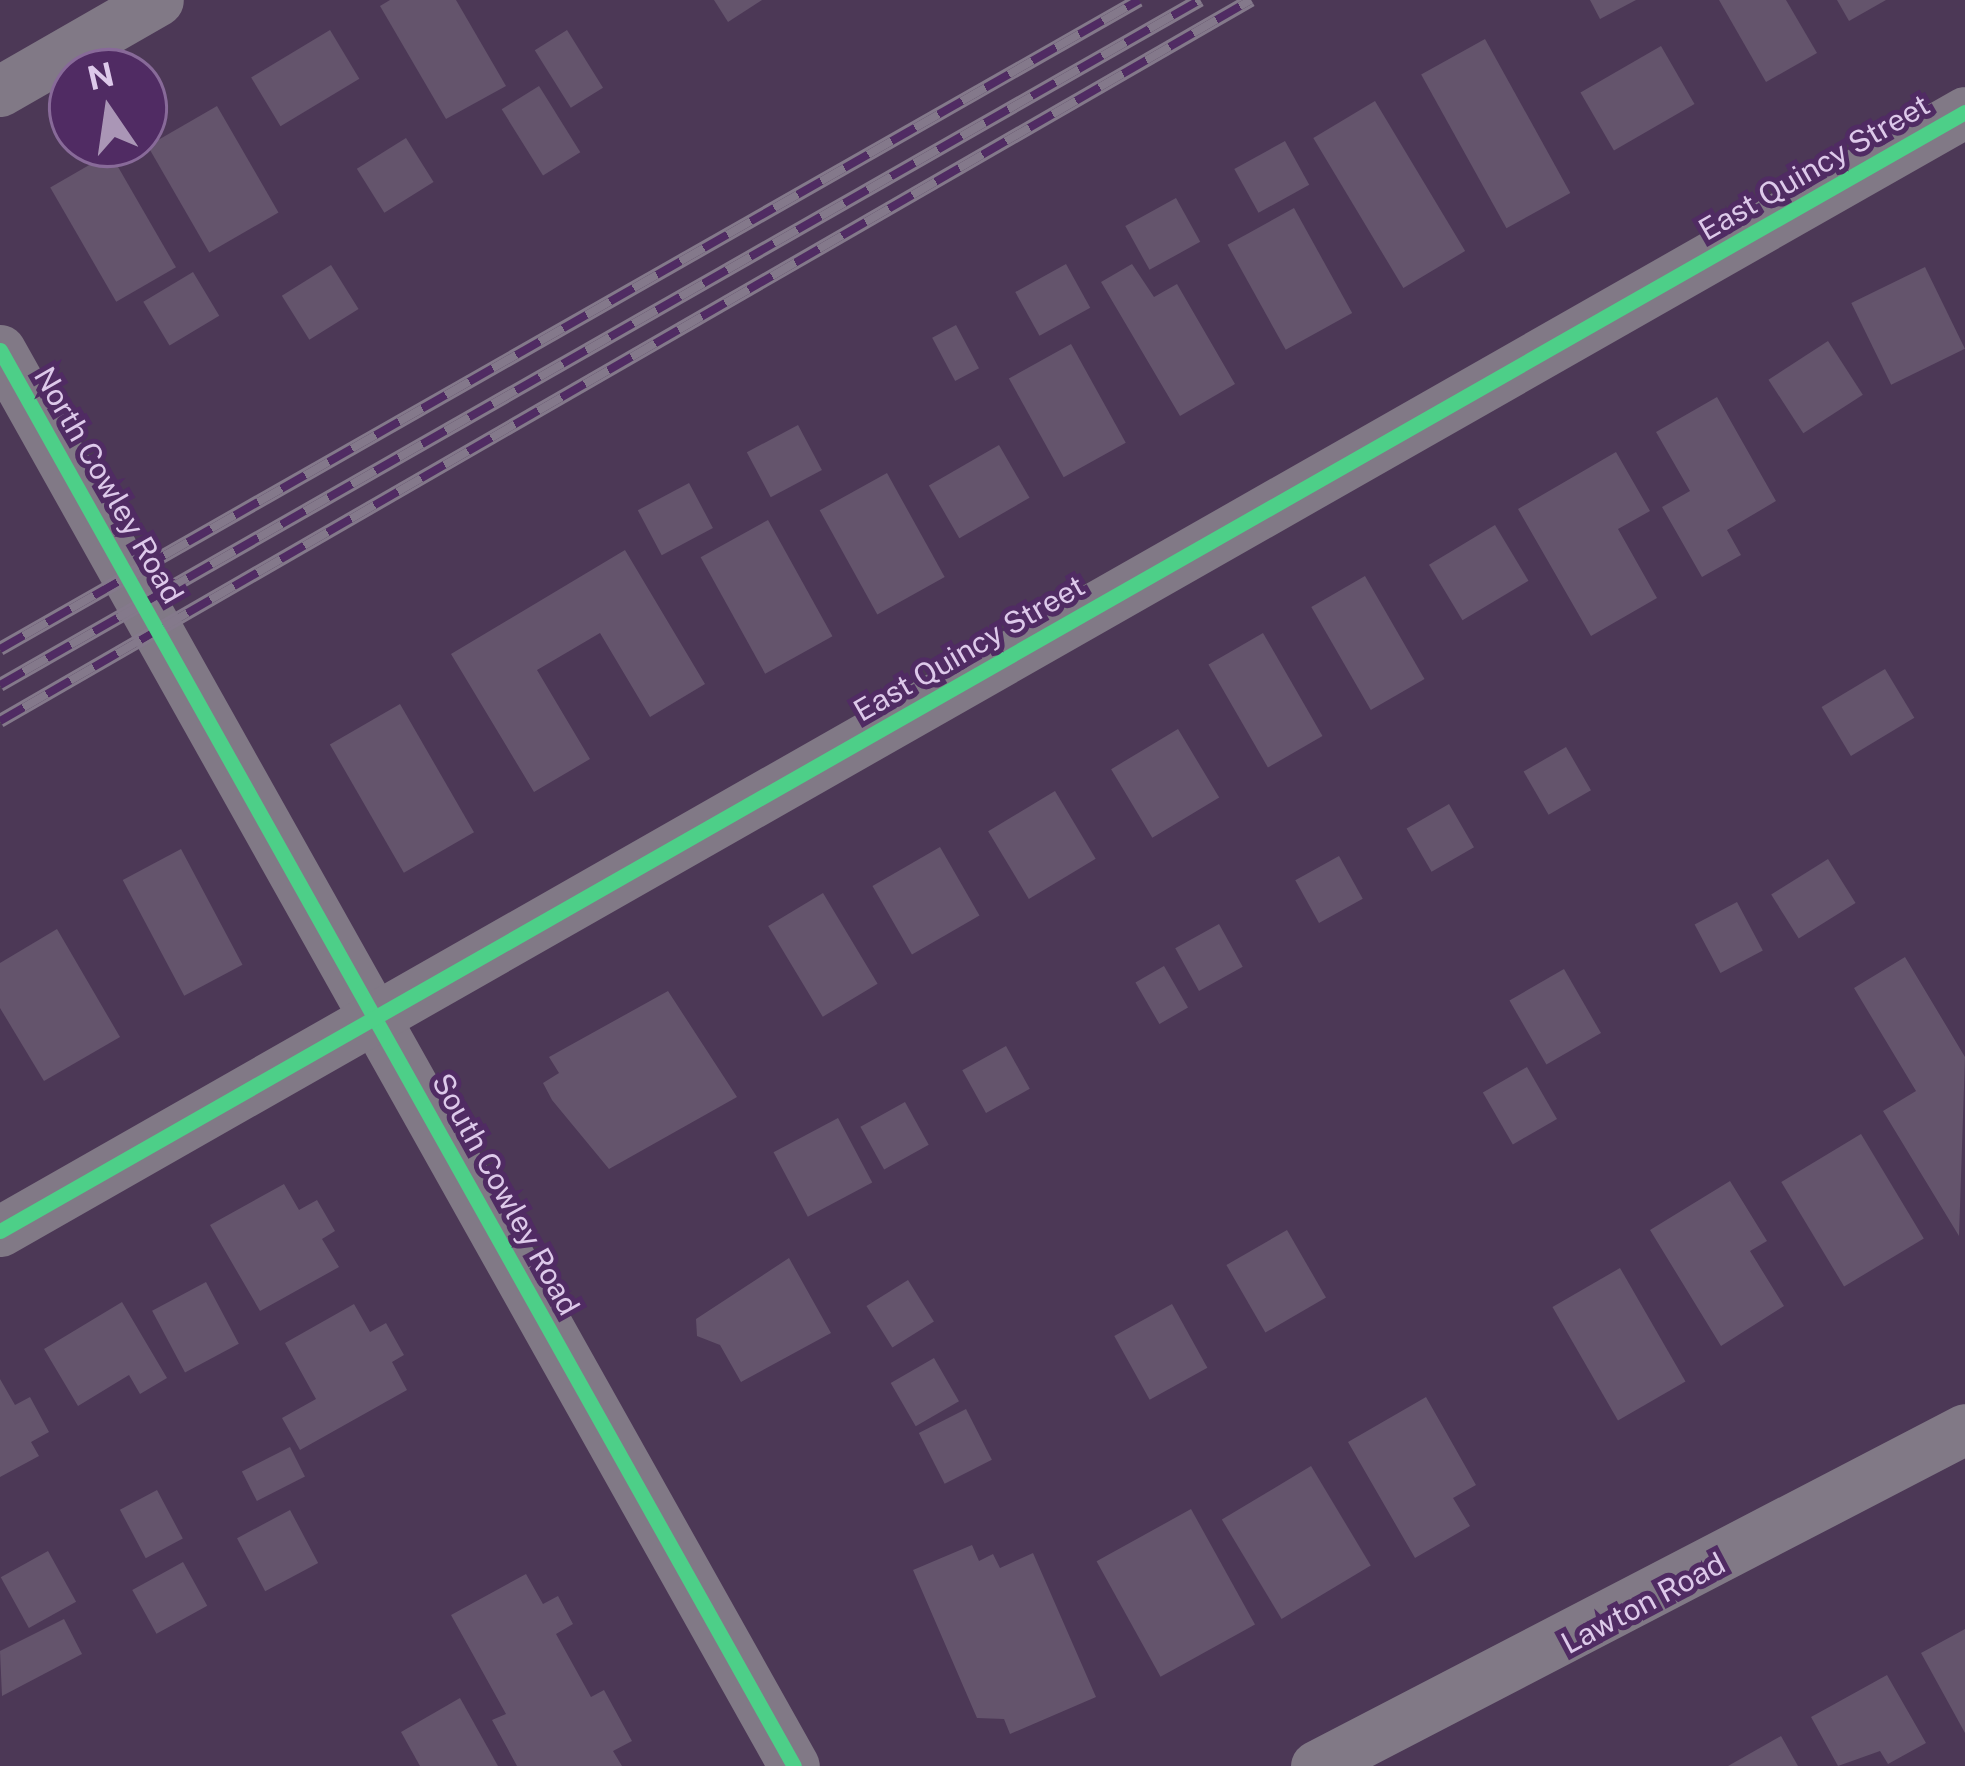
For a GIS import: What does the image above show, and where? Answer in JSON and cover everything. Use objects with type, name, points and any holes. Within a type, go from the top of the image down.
[{"type":"street","points":[[0,91],[158,0]]},
{"type":"street","name":"East Quincy Street","points":[[0,1232],[1965,112]]},
{"type":"street","name":"North Cowley Road","points":[[0,350],[171,647]]},
{"type":"street","name":"South Cowley Road","points":[[171,647],[794,1766]]},
{"type":"street","name":"Lawton Road","points":[[1316,1766],[1965,1430]]},
{"type":"building","points":[[390,0],[456,0],[506,86],[446,119],[380,6]]},
{"type":"building","points":[[714,0],[762,0],[728,22]]},
{"type":"building","points":[[1590,0],[1636,0],[1600,19]]},
{"type":"building","points":[[1719,0],[1786,0],[1817,53],[1766,82]]},
{"type":"building","points":[[1837,0],[1886,0],[1849,21]]},
{"type":"building","points":[[330,30],[359,79],[280,126],[251,77]]},
{"type":"building","points":[[567,30],[603,88],[571,108],[535,50]]},
{"type":"building","points":[[1485,39],[1570,193],[1506,228],[1421,74]]},
{"type":"building","points":[[1661,46],[1694,104],[1614,151],[1580,92]]},
{"type":"building","points":[[539,86],[580,152],[543,175],[502,109]]},
{"type":"building","points":[[1375,101],[1465,251],[1403,288],[1313,138]]},
{"type":"building","points":[[217,106],[278,213],[209,253],[160,168],[168,168],[168,134]]},
{"type":"building","points":[[406,138],[434,182],[384,213],[357,169]]},
{"type":"building","points":[[1285,141],[1309,185],[1259,213],[1234,169]]},
{"type":"building","points":[[84,168],[119,168],[176,267],[116,302],[50,188]]},
{"type":"building","points":[[1176,198],[1200,242],[1150,270],[1125,226]]},
{"type":"building","points":[[1294,208],[1352,313],[1286,350],[1228,245]]},
{"type":"building","points":[[1066,264],[1090,308],[1040,336],[1015,292]]},
{"type":"building","points":[[1132,264],[1154,297],[1177,284],[1235,384],[1180,416],[1101,282]]},
{"type":"building","points":[[331,265],[359,309],[309,340],[282,296]]},
{"type":"building","points":[[1925,267],[1965,349],[1891,385],[1851,303]]},
{"type":"building","points":[[193,272],[219,316],[170,346],[143,302]]},
{"type":"building","points":[[956,325],[979,368],[955,381],[932,338]]},
{"type":"building","points":[[1828,341],[1863,395],[1803,433],[1768,380]]},
{"type":"building","points":[[1071,344],[1126,443],[1064,477],[1009,378]]},
{"type":"building","points":[[1717,397],[1776,501],[1727,530],[1741,555],[1702,577],[1662,507],[1690,491],[1656,432]]},
{"type":"building","points":[[798,425],[822,470],[771,497],[747,452]]},
{"type":"building","points":[[999,445],[1030,498],[959,538],[929,486]]},
{"type":"building","points":[[1616,452],[1650,511],[1618,529],[1657,598],[1591,636],[1518,509]]},
{"type":"building","points":[[887,473],[945,577],[877,614],[820,510]]},
{"type":"building","points":[[689,483],[713,528],[662,555],[638,510]]},
{"type":"building","points":[[768,520],[832,636],[765,674],[701,557]]},
{"type":"building","points":[[1495,525],[1528,581],[1462,620],[1429,565]]},
{"type":"building","points":[[625,550],[705,684],[650,717],[600,633],[537,670],[590,759],[534,792],[451,654]]},
{"type":"building","points":[[1365,576],[1424,679],[1371,710],[1311,607]]},
{"type":"building","points":[[1263,633],[1322,736],[1268,768],[1208,664]]},
{"type":"building","points":[[1885,669],[1914,718],[1851,756],[1822,707]]},
{"type":"building","points":[[400,704],[474,832],[404,873],[330,745]]},
{"type":"building","points":[[1178,729],[1219,798],[1152,838],[1111,769]]},
{"type":"building","points":[[1566,747],[1591,790],[1549,815],[1524,772]]},
{"type":"building","points":[[1055,791],[1096,859],[1029,899],[988,831]]},
{"type":"building","points":[[1449,804],[1474,847],[1432,872],[1407,828]]},
{"type":"building","points":[[940,847],[979,915],[912,954],[872,886]]},
{"type":"building","points":[[181,849],[243,965],[184,996],[123,880]]},
{"type":"building","points":[[1339,856],[1363,899],[1319,923],[1295,880]]},
{"type":"building","points":[[1828,859],[1856,903],[1799,939],[1771,895]]},
{"type":"building","points":[[823,893],[878,984],[823,1017],[768,926]]},
{"type":"building","points":[[1737,902],[1763,951],[1720,973],[1695,925]]},
{"type":"building","points":[[1219,924],[1243,967],[1199,991],[1175,948]]},
{"type":"building","points":[[57,929],[120,1037],[44,1081],[0,1008],[0,963]]},
{"type":"building","points":[[1905,957],[1965,1057],[1959,1236],[1883,1111],[1916,1091],[1854,988]]},
{"type":"building","points":[[1164,966],[1188,1008],[1159,1024],[1135,982]]},
{"type":"building","points":[[1564,969],[1601,1033],[1546,1065],[1509,1000]]},
{"type":"building","points":[[668,991],[737,1097],[609,1169],[552,1100],[543,1083],[559,1073],[549,1057]]},
{"type":"building","points":[[1006,1046],[1030,1089],[986,1113],[962,1070]]},
{"type":"building","points":[[1527,1067],[1557,1119],[1513,1144],[1483,1092]]},
{"type":"building","points":[[905,1102],[929,1145],[884,1170],[860,1127]]},
{"type":"building","points":[[838,1118],[872,1182],[808,1217],[774,1152]]},
{"type":"building","points":[[1861,1134],[1924,1239],[1844,1286],[1781,1182]]},
{"type":"building","points":[[1730,1181],[1767,1241],[1750,1251],[1784,1306],[1721,1346],[1650,1230]]},
{"type":"building","points":[[284,1184],[299,1210],[317,1200],[335,1231],[322,1239],[339,1267],[260,1311],[210,1225]]},
{"type":"building","points":[[1287,1230],[1326,1298],[1265,1333],[1226,1265]]},
{"type":"building","points":[[789,1258],[831,1333],[741,1382],[720,1345],[697,1336],[696,1319]]},
{"type":"building","points":[[1620,1268],[1686,1381],[1618,1420],[1552,1307]]},
{"type":"building","points":[[908,1280],[934,1322],[892,1348],[866,1306]]},
{"type":"building","points":[[206,1282],[239,1344],[185,1372],[152,1311]]},
{"type":"building","points":[[122,1302],[167,1378],[140,1394],[129,1375],[78,1406],[44,1349]]},
{"type":"building","points":[[354,1304],[370,1332],[386,1323],[404,1355],[392,1362],[407,1390],[300,1450],[282,1418],[316,1399],[285,1343]]},
{"type":"building","points":[[1172,1304],[1207,1368],[1150,1400],[1114,1336]]},
{"type":"building","points":[[934,1358],[959,1401],[916,1426],[891,1383]]},
{"type":"building","points":[[0,1379],[15,1405],[30,1397],[49,1432],[31,1442],[39,1456],[0,1477]]},
{"type":"building","points":[[1426,1397],[1476,1485],[1453,1498],[1470,1526],[1415,1558],[1348,1442]]},
{"type":"building","points":[[966,1409],[992,1460],[945,1484],[919,1433]]},
{"type":"building","points":[[290,1447],[305,1476],[257,1501],[242,1472]]},
{"type":"building","points":[[1311,1466],[1371,1565],[1282,1619],[1222,1520]]},
{"type":"building","points":[[157,1490],[183,1539],[146,1558],[120,1510]]},
{"type":"building","points":[[1191,1509],[1255,1624],[1161,1677],[1097,1561]]},
{"type":"building","points":[[290,1510],[318,1563],[265,1591],[237,1538]]},
{"type":"building","points":[[972,1545],[979,1561],[993,1554],[1000,1568],[1033,1553],[1096,1697],[1010,1734],[1004,1719],[977,1718],[913,1570]]},
{"type":"building","points":[[48,1551],[76,1602],[29,1628],[1,1577]]},
{"type":"building","points":[[183,1562],[207,1606],[157,1634],[132,1590]]},
{"type":"building","points":[[526,1574],[543,1604],[558,1596],[573,1624],[556,1634],[591,1697],[604,1690],[632,1741],[613,1751],[622,1766],[517,1766],[492,1720],[506,1714],[451,1615]]},
{"type":"building","points":[[64,1619],[82,1654],[2,1696],[0,1651]]},
{"type":"building","points":[[1965,1629],[1965,1733],[1921,1653]]},
{"type":"building","points":[[1887,1675],[1926,1743],[1888,1764],[1880,1751],[1838,1766],[1811,1717]]},
{"type":"building","points":[[460,1698],[498,1766],[420,1766],[401,1732]]},
{"type":"building","points":[[1781,1736],[1798,1766],[1728,1766]]},
{"type":"railway","points":[[0,649],[1139,0]]},
{"type":"railway","points":[[0,685],[1200,0]]},
{"type":"railway","points":[[0,721],[1251,0]]},
{"type":"cycle path","points":[[0,1231],[1965,112]]},
{"type":"cycle path","points":[[0,350],[794,1766]]}]
